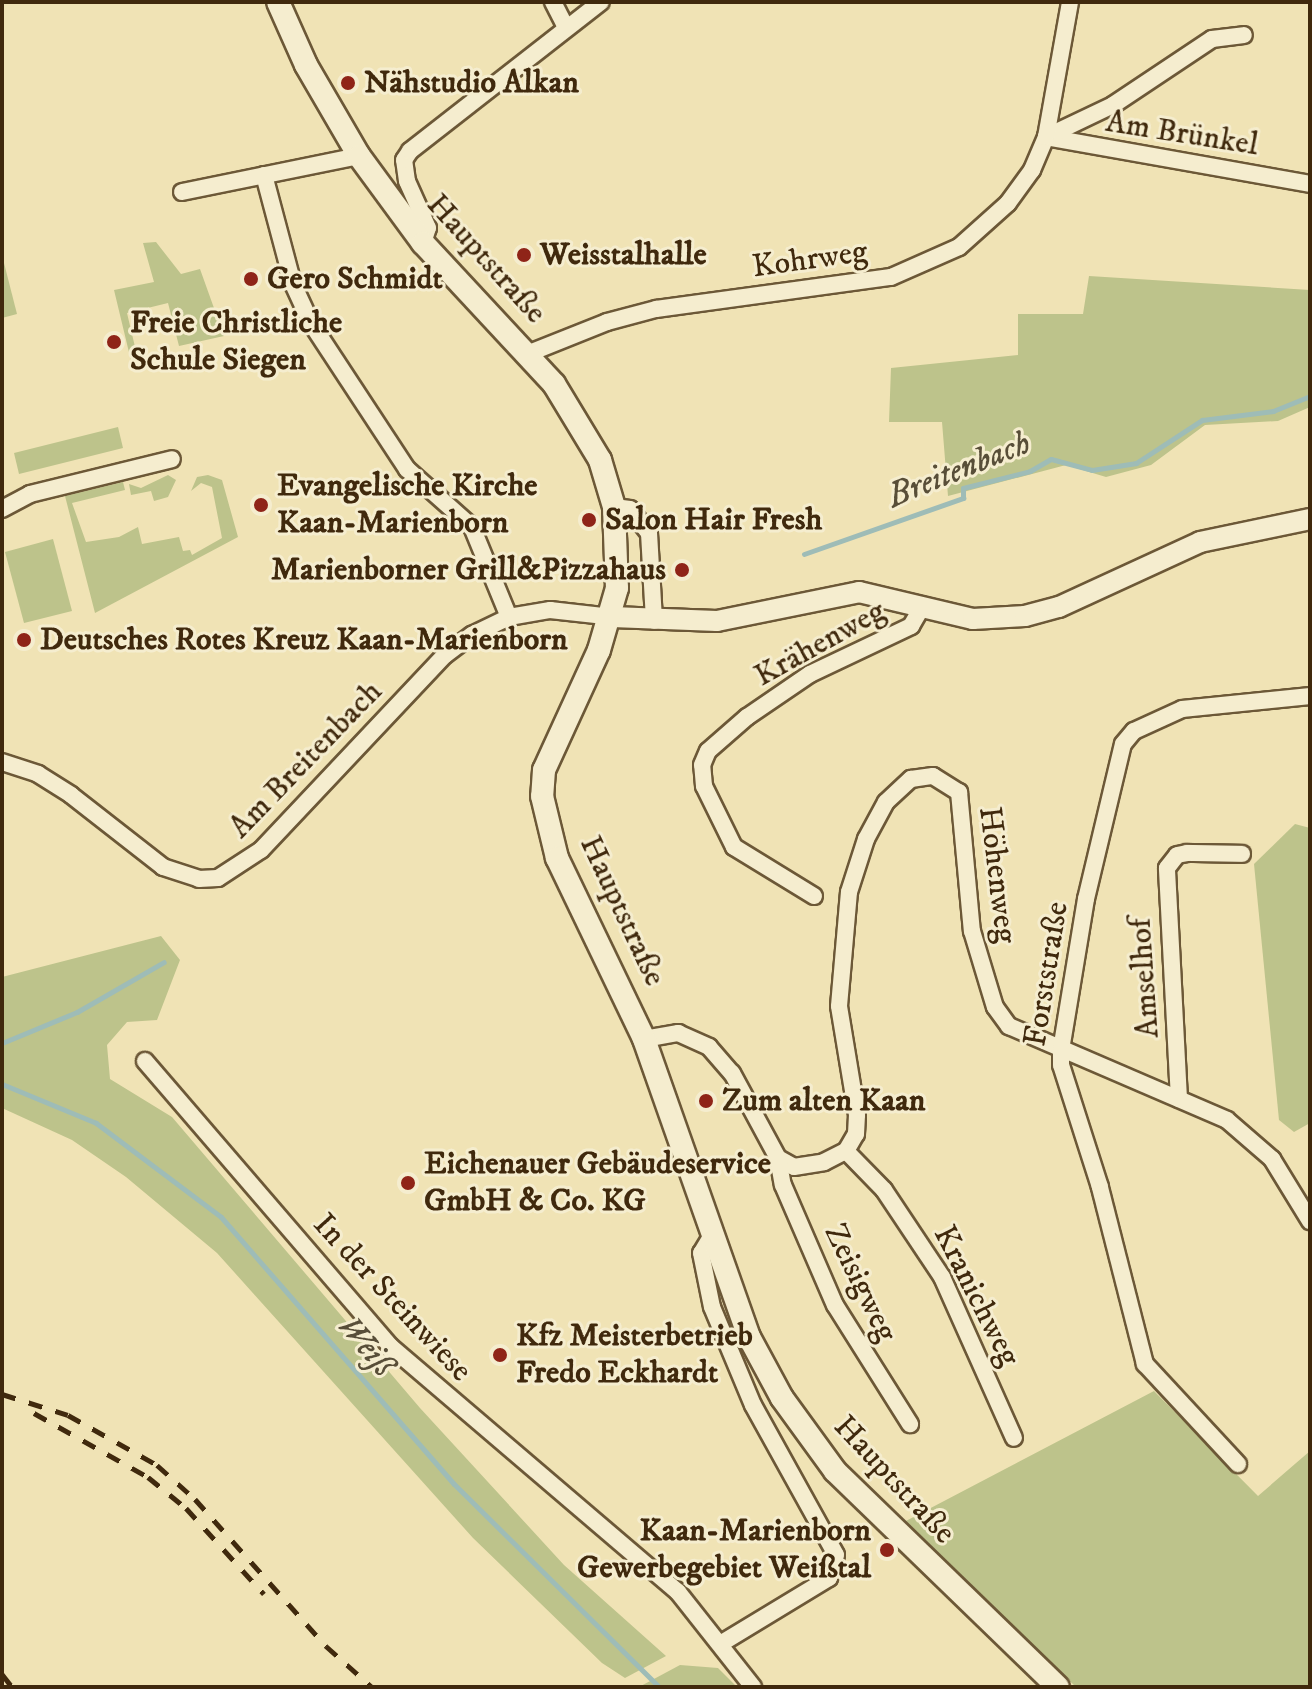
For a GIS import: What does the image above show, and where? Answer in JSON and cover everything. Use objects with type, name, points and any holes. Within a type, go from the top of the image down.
[{"type":"main road","name":"Hauptstraße","points":[[278,2],[306,65],[359,156],[423,243],[527,354],[577,415],[600,460],[614,507],[617,588],[612,617],[554,743],[542,796],[557,858],[644,1039],[749,1337],[811,1442],[888,1526],[1058,1687]]},
{"type":"street","points":[[553,2],[566,28]]},
{"type":"street","points":[[423,243],[428,228],[404,160],[424,138],[601,2]]},
{"type":"street","name":"Kohrweg","points":[[527,354],[607,322],[656,309],[841,286],[930,263],[978,233],[1008,203],[1032,170],[1046,137],[1070,2]]},
{"type":"street","points":[[1046,137],[1113,105],[1212,39],[1244,35]]},
{"type":"street","name":"Am Brünkel","points":[[1046,137],[1310,184]]},
{"type":"street","points":[[182,192],[359,156]]},
{"type":"street","points":[[264,175],[293,284],[311,323],[407,469],[472,527],[509,617]]},
{"type":"street","points":[[2,509],[30,494],[172,459]]},
{"type":"street","points":[[614,507],[630,509],[649,533],[654,621]]},
{"type":"street","points":[[612,617],[717,621],[859,592],[973,619],[1025,616],[1083,597],[1200,542],[1309,520]]},
{"type":"street","name":"Krähenweg","points":[[814,896],[734,847],[704,786],[702,765],[708,751],[747,717],[810,674],[911,626],[922,607]]},
{"type":"street","name":"Am Breitenbach","points":[[2,762],[38,774],[71,795],[163,867],[199,879],[218,878],[261,850],[445,655],[509,617],[550,610],[612,617]]},
{"type":"street","name":"Forststraße","points":[[1238,1464],[1145,1364],[1100,1187],[1061,1065],[1061,1050],[1086,899],[1123,744],[1134,731],[1182,709],[1310,696]]},
{"type":"street","name":"Höhenweg","points":[[846,1151],[856,1134],[857,1115],[839,1006],[849,892],[876,816],[911,779],[933,776],[959,792],[972,931],[995,1007],[1026,1037],[1227,1120],[1272,1159],[1310,1221]]},
{"type":"street","name":"Amselhof","points":[[1179,1099],[1165,882],[1177,855],[1242,854]]},
{"type":"street","points":[[644,1039],[678,1033],[709,1047],[732,1073],[778,1158],[794,1167],[824,1162],[846,1151]]},
{"type":"street","name":"In der Steinwiese","points":[[145,1061],[390,1346],[678,1592],[753,1687]]},
{"type":"street","name":"Kranichweg","points":[[846,1151],[884,1190],[942,1277],[1014,1438]]},
{"type":"street","name":"Zeisigweg","points":[[778,1158],[783,1185],[835,1305],[910,1424]]},
{"type":"street","points":[[712,1235],[701,1253],[712,1307],[753,1405],[836,1555],[829,1578],[720,1644]]},
{"type":"green space","points":[[156,242],[181,274],[200,269],[224,336],[179,346],[168,303],[127,313],[140,368],[133,369],[114,290],[154,282],[143,243]]},
{"type":"green space","points":[[3,259],[17,314],[2,318],[2,268]]},
{"type":"green space","points":[[1089,276],[1310,290],[1310,407],[1278,421],[1205,425],[1151,465],[1106,477],[1066,465],[948,496],[942,422],[889,422],[891,368],[1018,355],[1018,314],[1083,314]]},
{"type":"green space","points":[[118,427],[123,448],[19,474],[14,453]]},
{"type":"green space","points":[[168,475],[176,480],[168,497],[154,501],[151,491],[131,495],[129,484],[141,488]]},
{"type":"green space","points":[[208,475],[222,480],[238,537],[95,613],[65,496],[123,482],[125,490],[72,503],[86,542],[119,537],[138,527],[142,544],[179,537],[183,551],[190,550],[192,555],[222,538],[212,487],[201,483],[191,491],[197,477]]},
{"type":"green space","points":[[53,539],[72,611],[24,623],[5,552]]},
{"type":"green space","points":[[1295,824],[1310,828],[1310,1123],[1294,1132],[1279,1120],[1254,864]]},
{"type":"green space","points":[[161,936],[180,960],[157,1020],[127,1022],[107,1045],[110,1079],[172,1117],[420,1408],[564,1565],[666,1656],[625,1678],[602,1663],[473,1538],[217,1253],[126,1177],[72,1140],[2,1108],[2,977]]},
{"type":"green space","points":[[1154,1391],[1258,1496],[1310,1451],[1310,1687],[1076,1687],[904,1522]]},
{"type":"green space","points":[[680,1665],[718,1668],[737,1687],[639,1687]]},
{"type":"waterway","name":"Breitenbach","points":[[804,554],[963,498],[963,488],[1030,471],[1051,459],[1092,470],[1136,463],[1202,420],[1273,411],[1310,396]]},
{"type":"waterway","name":"Breitenbach","points":[[2,1043],[77,1012],[164,962]]},
{"type":"waterway","name":"Weiß","points":[[2,1084],[96,1123],[221,1217],[454,1484],[659,1687]]},
{"type":"railway","points":[[2,1394],[68,1415],[157,1465],[195,1499],[326,1646],[372,1687]]},
{"type":"railway","points":[[34,1413],[148,1477],[186,1508],[264,1594]]},
{"type":"railway","points":[[2,1674],[12,1687]]},
{"type":"place","name":"Nähstudio Alkan","points":[[348,83]]},
{"type":"place","name":"Weisstalhalle","points":[[524,255]]},
{"type":"place","name":"Gero Schmidt","points":[[251,279]]},
{"type":"place","name":"Freie Christliche Schule Siegen","points":[[114,342]]},
{"type":"place","name":"Evangelische Kirche Kaan-Marienborn","points":[[261,505]]},
{"type":"place","name":"Salon Hair Fresh","points":[[589,520]]},
{"type":"place","name":"Marienborner Grill&Pizzahaus","points":[[682,570]]},
{"type":"place","name":"Deutsches Rotes Kreuz Kaan-Marienborn","points":[[24,640]]},
{"type":"place","name":"Zum alten Kaan","points":[[706,1101]]},
{"type":"place","name":"Eichenauer Gebäudeservice GmbH & Co. KG","points":[[408,1183]]},
{"type":"place","name":"Kfz Meisterbetrieb Fredo Eckhardt","points":[[500,1355]]},
{"type":"place","name":"Kaan-Marienborn Gewerbegebiet Weißtal","points":[[887,1550]]}]
